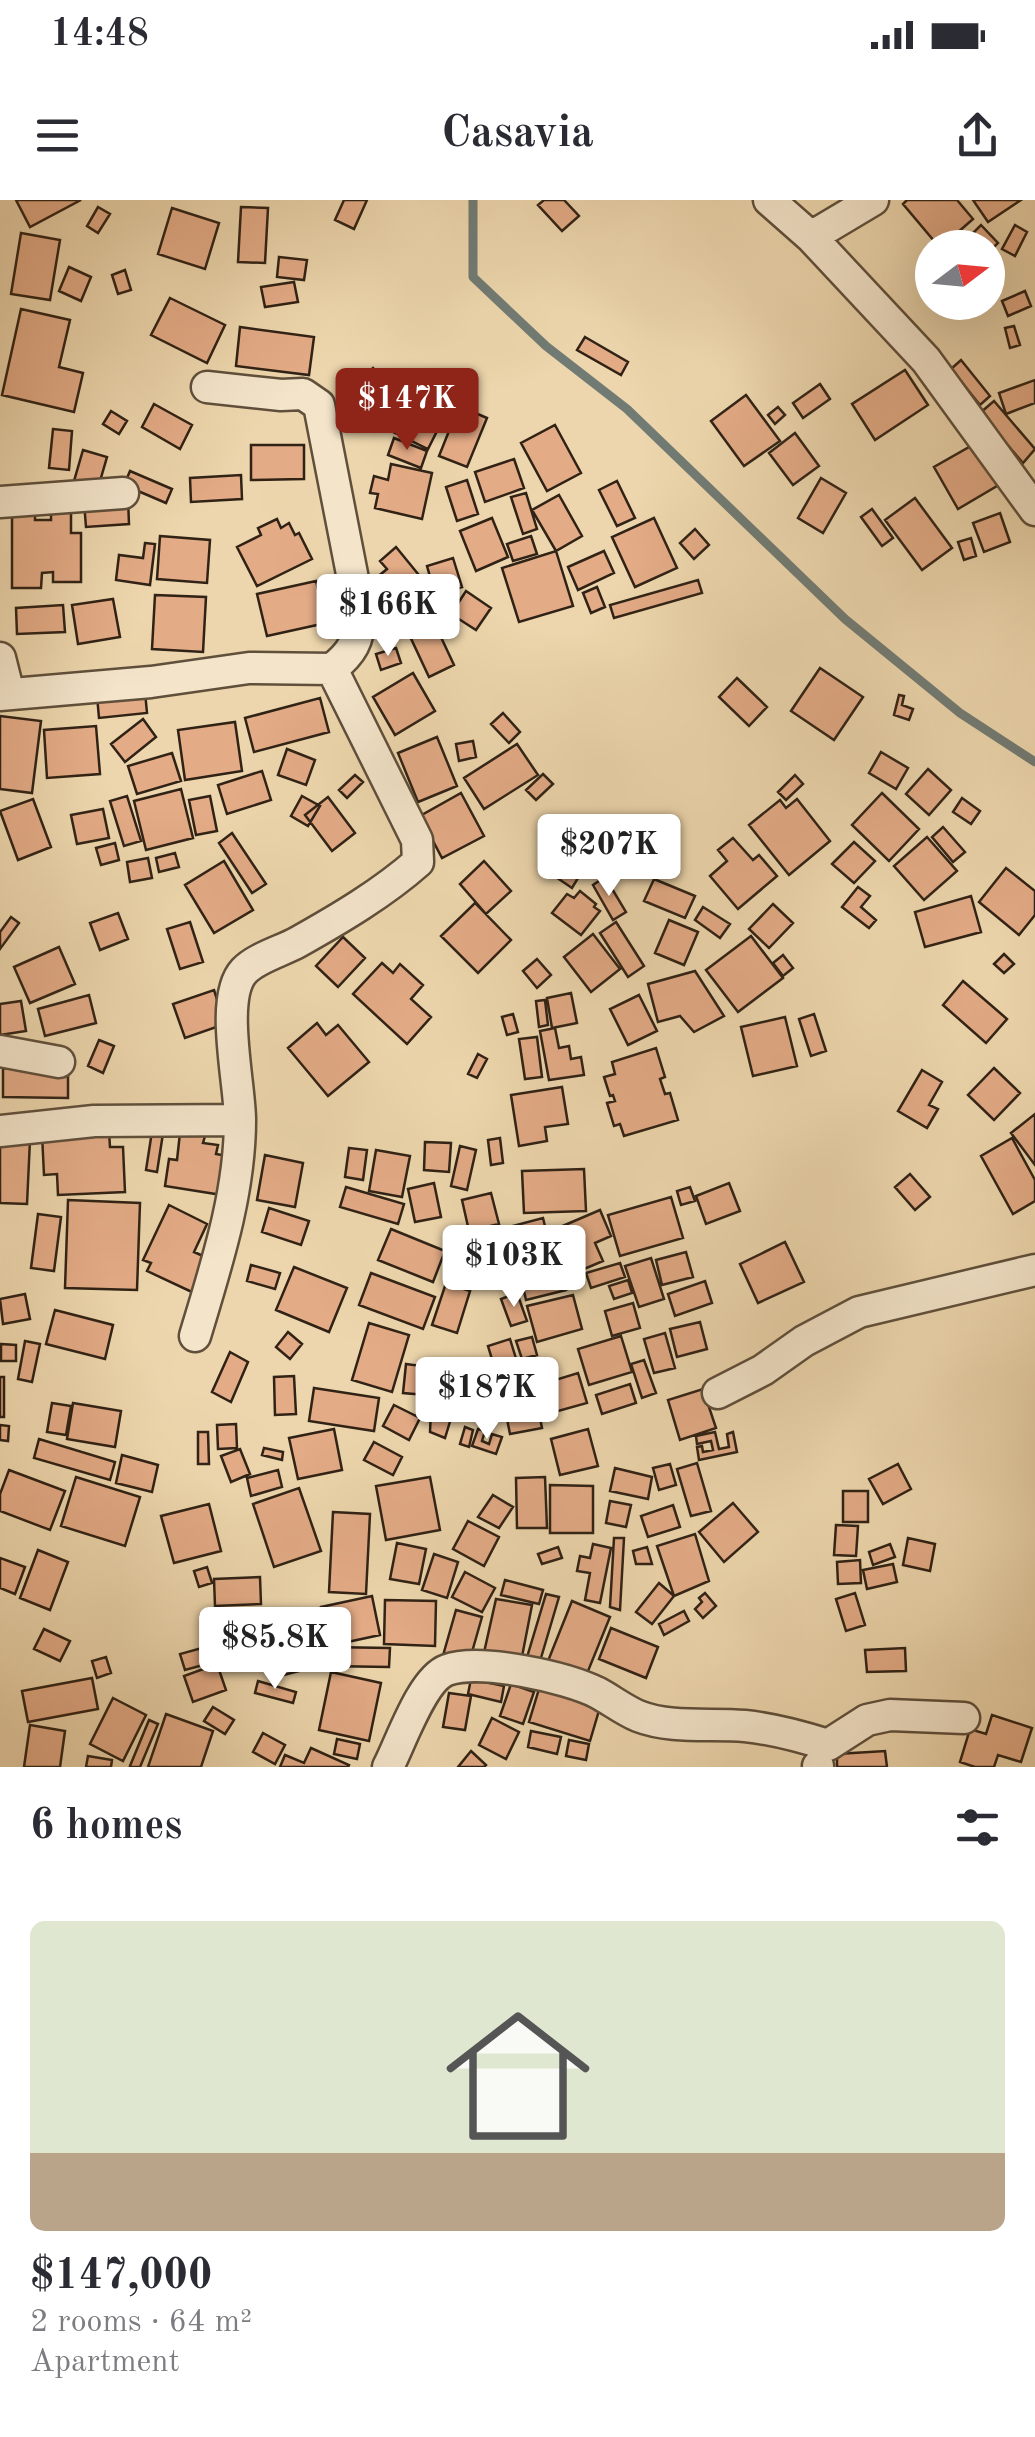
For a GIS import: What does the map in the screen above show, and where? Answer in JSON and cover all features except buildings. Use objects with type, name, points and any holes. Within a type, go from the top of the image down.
[{"type":"street","points":[[769,200],[811,237],[926,360],[1035,510]]},
{"type":"street","points":[[811,237],[873,200]]},
{"type":"street","points":[[0,658],[4,694],[151,682],[248,668],[332,670],[350,654],[359,636],[360,614],[319,404],[303,394],[207,386]]},
{"type":"street","points":[[0,502],[122,493]]},
{"type":"street","points":[[195,1336],[236,1180],[240,1120],[232,989],[245,969],[314,932],[418,862],[417,840],[332,670]]},
{"type":"street","points":[[0,1050],[60,1062]]},
{"type":"street","points":[[0,1131],[94,1121],[240,1120]]},
{"type":"street","points":[[718,1392],[764,1370],[804,1341],[859,1312],[1035,1270]]},
{"type":"street","points":[[388,1767],[428,1684],[444,1670],[470,1666],[566,1681],[596,1692],[639,1717],[786,1732],[820,1761],[867,1720],[890,1716],[964,1718]]},
{"type":"waterway","points":[[473,200],[473,277],[546,346],[627,409],[845,619],[960,713],[1035,762]]}]
